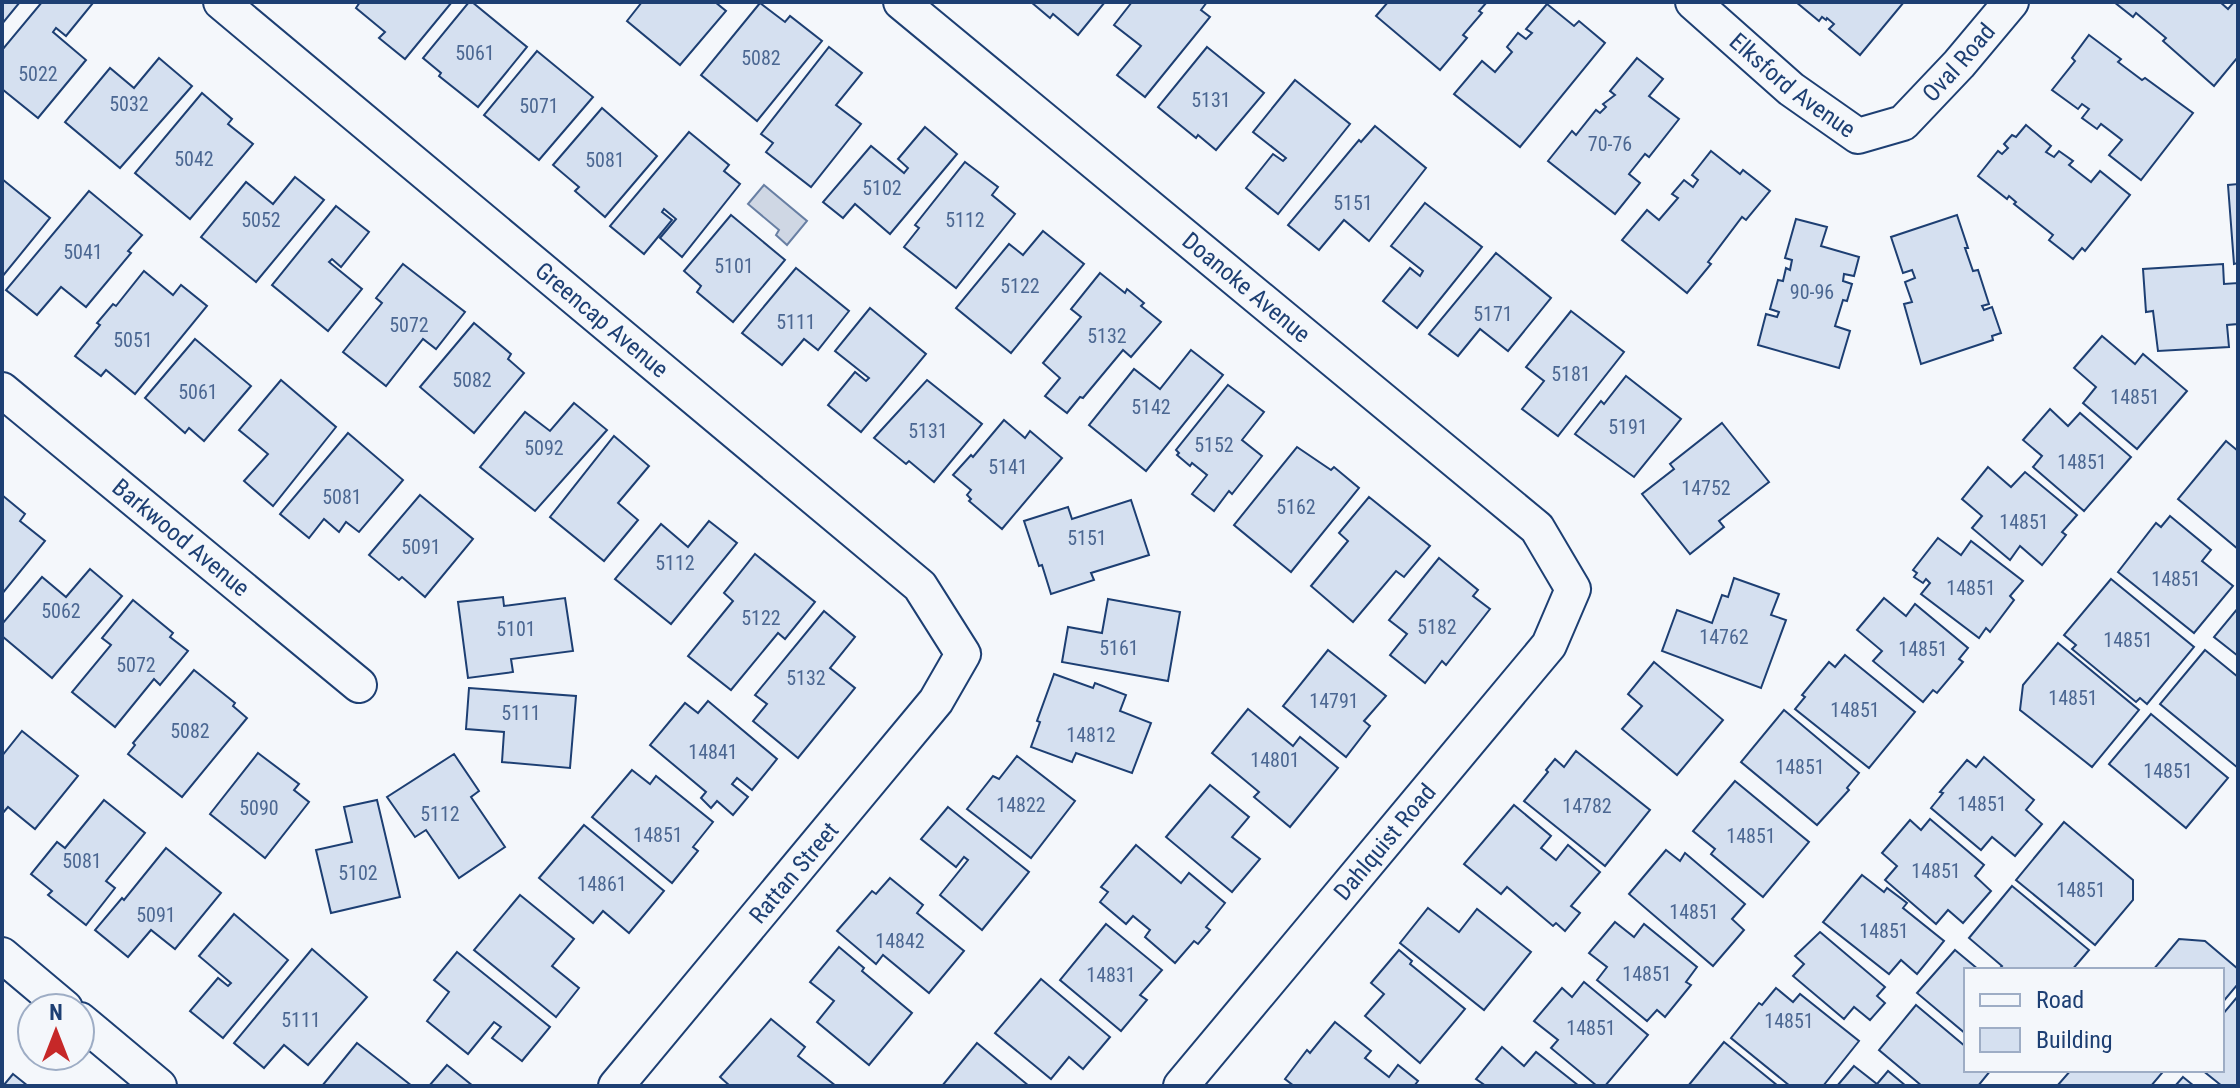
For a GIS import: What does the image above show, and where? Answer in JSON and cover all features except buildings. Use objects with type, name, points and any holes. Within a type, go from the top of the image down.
[{"type":"street","name":"Greencap Avenue","points":[[221,2],[920,586],[963,654]]},
{"type":"street","name":"Doanoke Avenue","points":[[901,2],[1537,528],[1573,589]]},
{"type":"street","name":"Elksford Avenue","points":[[1693,2],[1791,89],[1858,136],[1903,123]]},
{"type":"street","name":"Oval Road","points":[[1903,123],[1959,64],[2011,2]]},
{"type":"street","name":"Barkwood Avenue","points":[[2,390],[359,685]]},
{"type":"street","name":"Dahlquist Road","points":[[1181,1086],[1549,645],[1573,589]]},
{"type":"street","name":"Rattan Street","points":[[616,1086],[936,701],[963,654]]},
{"type":"street","points":[[2,955],[46,992]]},
{"type":"street","points":[[96,1033],[159,1086]]},
{"type":"shaded area","points":[[764,185],[807,221],[787,245],[776,235],[779,230],[748,204]]}]
